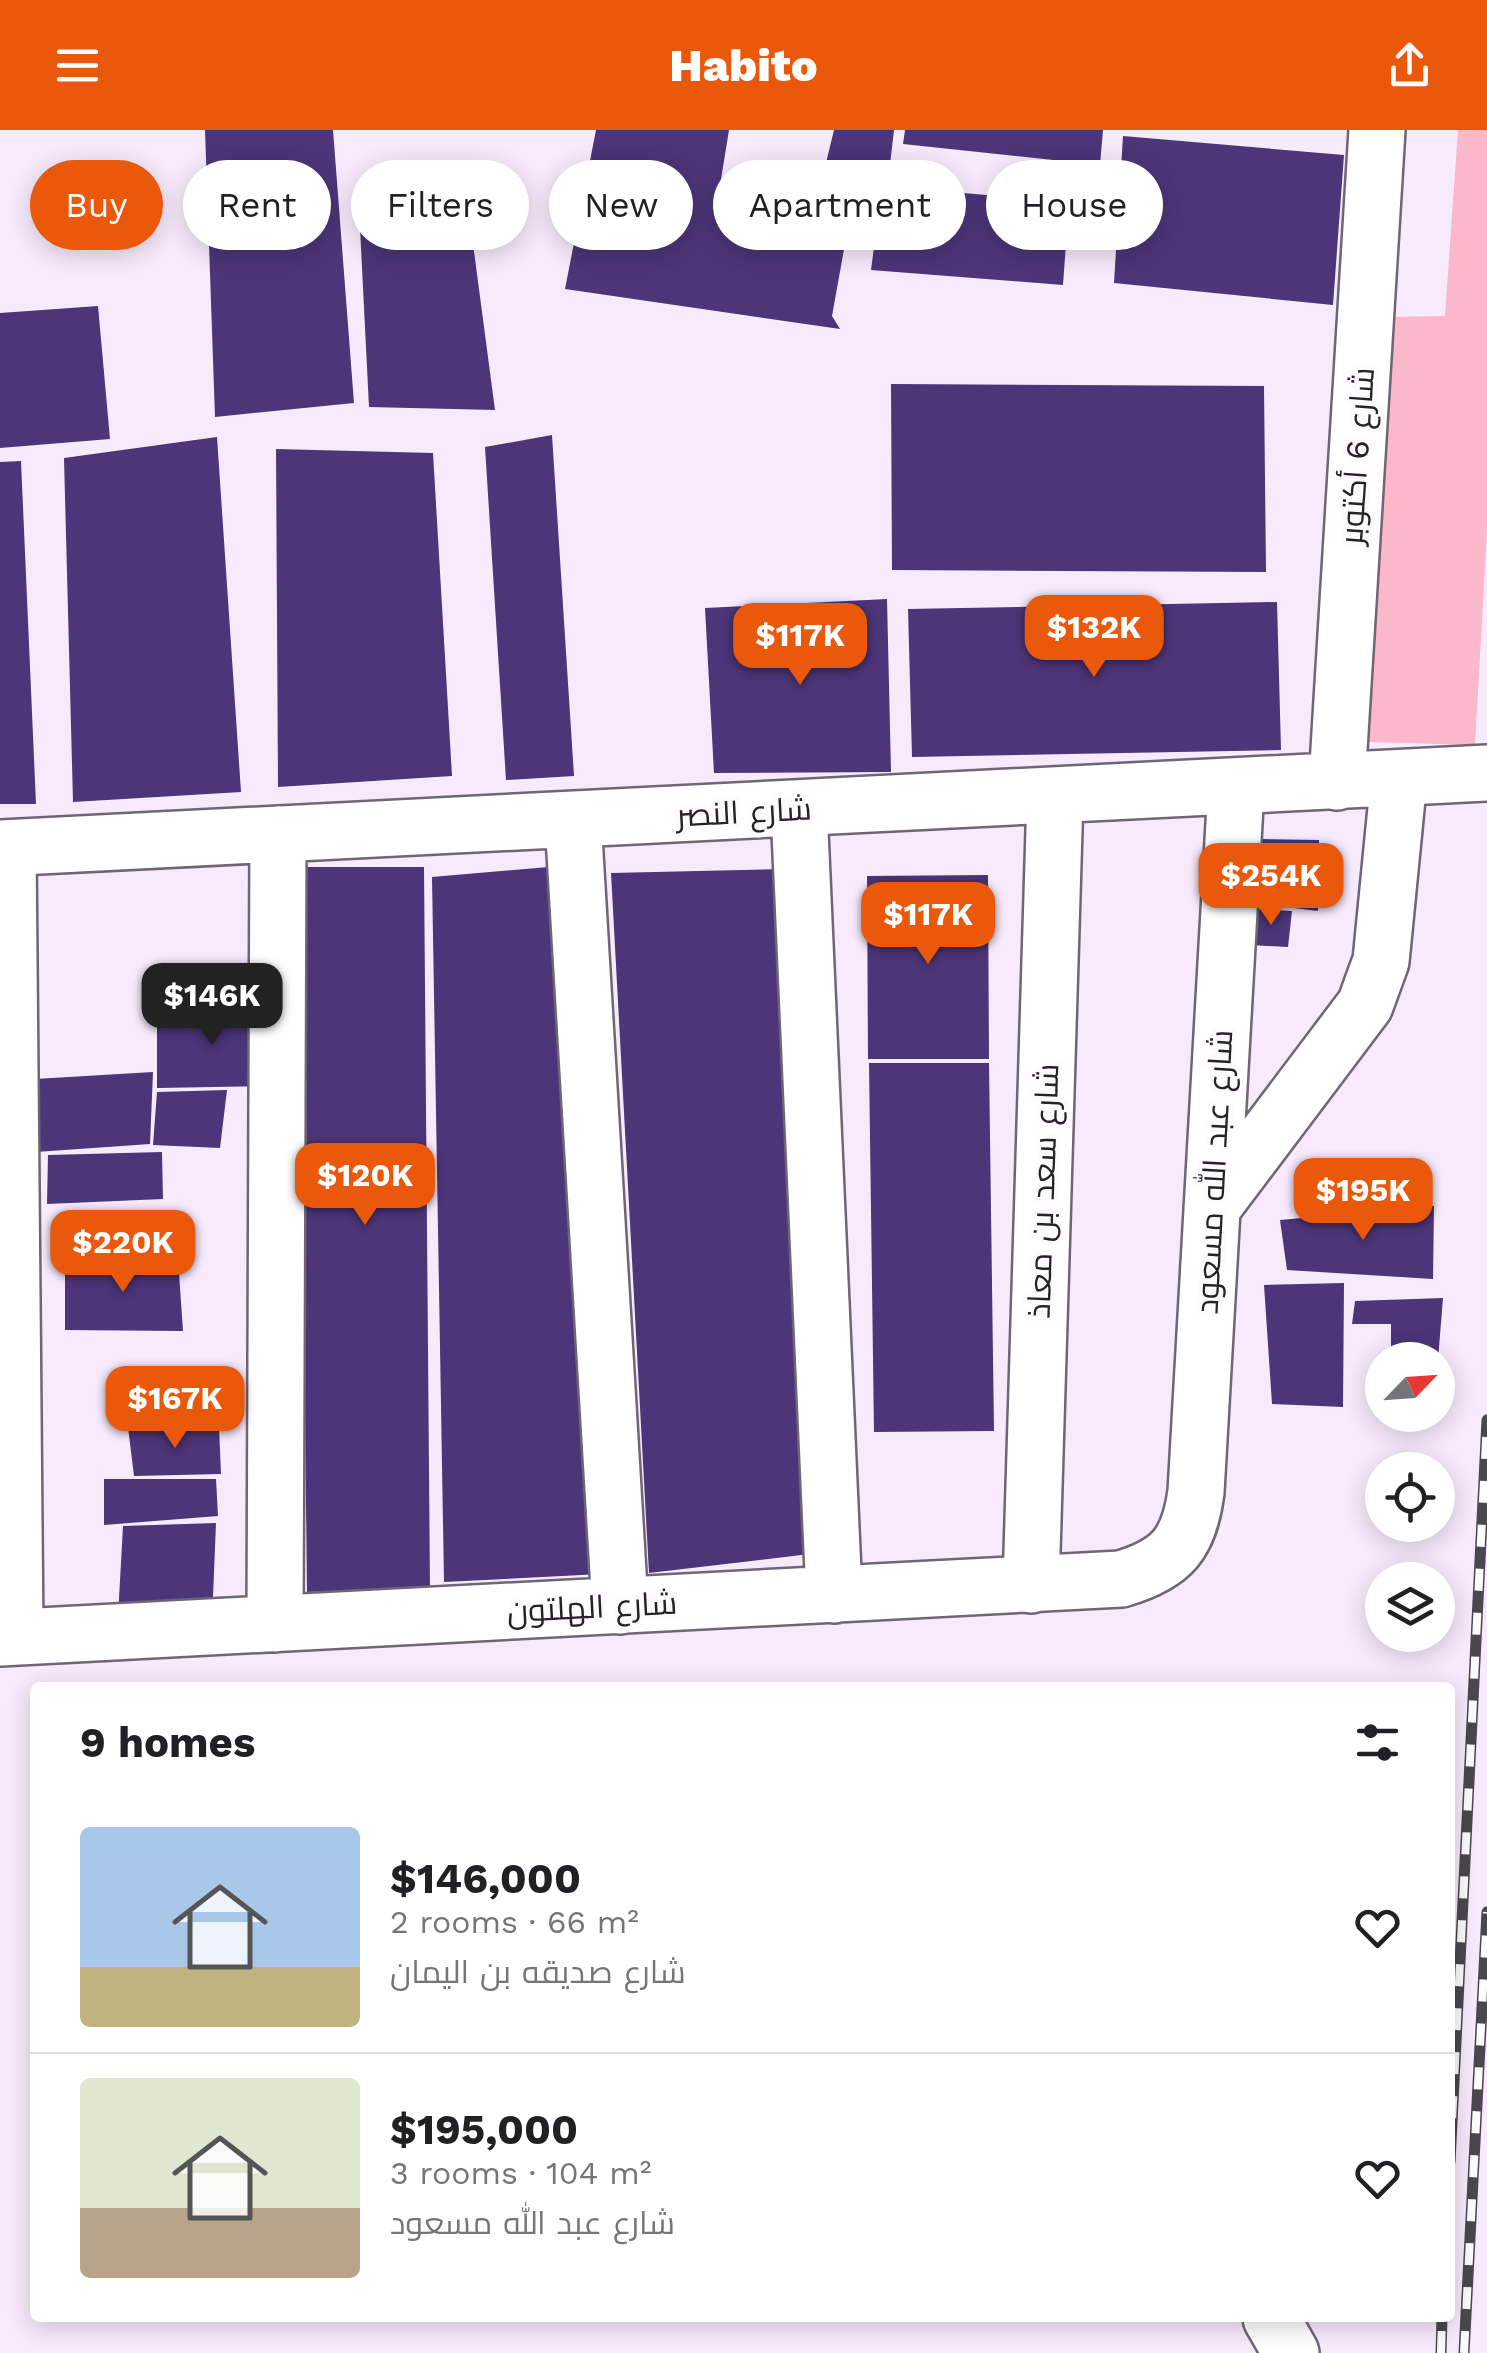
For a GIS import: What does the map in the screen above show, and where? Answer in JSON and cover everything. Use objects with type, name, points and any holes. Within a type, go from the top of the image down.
[{"type":"street","name":"شارع 6 أكتوبر","points":[[1337,782],[1377,130]]},
{"type":"street","name":"شارع النصر","points":[[4,848],[1487,774]]},
{"type":"street","points":[[1212,1208],[1365,1005],[1381,961],[1400,778]]},
{"type":"street","name":"شارع عبد الله مسعود","points":[[1176,1551],[1192,1523],[1196,1492],[1236,788]]},
{"type":"street","name":"شارع سعد بن معاذ","points":[[1031,1584],[1056,798]]},
{"type":"street","points":[[799,810],[834,1595]]},
{"type":"street","points":[[573,820],[620,1606]]},
{"type":"street","points":[[275,1624],[278,834]]},
{"type":"street","points":[[4,848],[8,1637]]},
{"type":"street","name":"شارع الهلتون","points":[[8,1637],[1122,1580],[1152,1570],[1176,1551]]},
{"type":"street","points":[[1274,2322],[1291,2353]]},
{"type":"shaded area","points":[[1458,130],[1487,130],[1487,530],[1475,745],[1368,742],[1389,317],[1445,316]]},
{"type":"building","points":[[205,130],[333,130],[354,403],[215,417],[209,250],[331,250],[331,160],[206,160]]},
{"type":"building","points":[[596,130],[729,130],[724,160],[713,160],[713,250],[844,250],[832,316],[840,329],[565,289],[573,250],[693,250],[693,160],[590,160]]},
{"type":"building","points":[[834,130],[894,130],[891,160],[827,160]]},
{"type":"building","points":[[905,130],[1103,130],[1100,160],[1053,160],[903,144]]},
{"type":"building","points":[[1123,136],[1344,155],[1333,305],[1114,283],[1116,250],[1163,250],[1163,160],[1122,160]]},
{"type":"building","points":[[966,193],[986,195],[986,250],[1066,250],[1063,285],[871,270],[874,250],[966,250]]},
{"type":"building","points":[[361,250],[474,250],[495,410],[369,407]]},
{"type":"building","points":[[98,306],[110,439],[0,448],[0,313]]},
{"type":"building","points":[[891,384],[1264,386],[1266,572],[892,570]]},
{"type":"building","points":[[552,435],[574,776],[506,780],[485,447]]},
{"type":"building","points":[[217,437],[241,792],[73,802],[64,458]]},
{"type":"building","points":[[276,449],[433,453],[452,776],[278,787]]},
{"type":"building","points":[[21,461],[36,804],[0,804],[0,462]]},
{"type":"building","points":[[887,599],[891,772],[714,773],[705,608]]},
{"type":"building","points":[[1277,602],[1281,750],[912,757],[908,609]]},
{"type":"building","points":[[1262,839],[1319,840],[1318,911],[1262,904]]},
{"type":"building","points":[[560,866],[601,1574],[444,1582],[432,877]]},
{"type":"building","points":[[299,867],[424,867],[430,1589],[307,1592]]},
{"type":"building","points":[[784,869],[818,1553],[649,1573],[611,873]]},
{"type":"building","points":[[988,875],[989,1059],[868,1059],[867,876]]},
{"type":"building","points":[[1256,909],[1292,911],[1288,947],[1250,945]]},
{"type":"building","points":[[267,1008],[265,1086],[157,1088],[157,1011]]},
{"type":"building","points":[[869,1063],[989,1063],[994,1431],[874,1432]]},
{"type":"building","points":[[153,1072],[150,1144],[36,1152],[35,1079]]},
{"type":"building","points":[[227,1090],[220,1148],[153,1145],[157,1092]]},
{"type":"building","points":[[162,1152],[163,1199],[47,1204],[48,1155]]},
{"type":"building","points":[[1434,1206],[1433,1279],[1287,1270],[1280,1220]]},
{"type":"building","points":[[178,1258],[183,1331],[65,1330],[65,1262]]},
{"type":"building","points":[[1344,1283],[1343,1407],[1272,1404],[1264,1285]]},
{"type":"building","points":[[1443,1298],[1439,1342],[1391,1342],[1391,1324],[1352,1324],[1355,1301]]},
{"type":"building","points":[[128,1427],[219,1427],[221,1474],[134,1476]]},
{"type":"building","points":[[104,1479],[216,1479],[218,1516],[104,1525]]},
{"type":"building","points":[[216,1523],[212,1622],[118,1617],[123,1526]]},
{"type":"railway","points":[[1455,2062],[1487,1420]]},
{"type":"railway","points":[[1464,2353],[1487,1912]]},
{"type":"railway","points":[[1441,2353],[1442,2322]]}]
